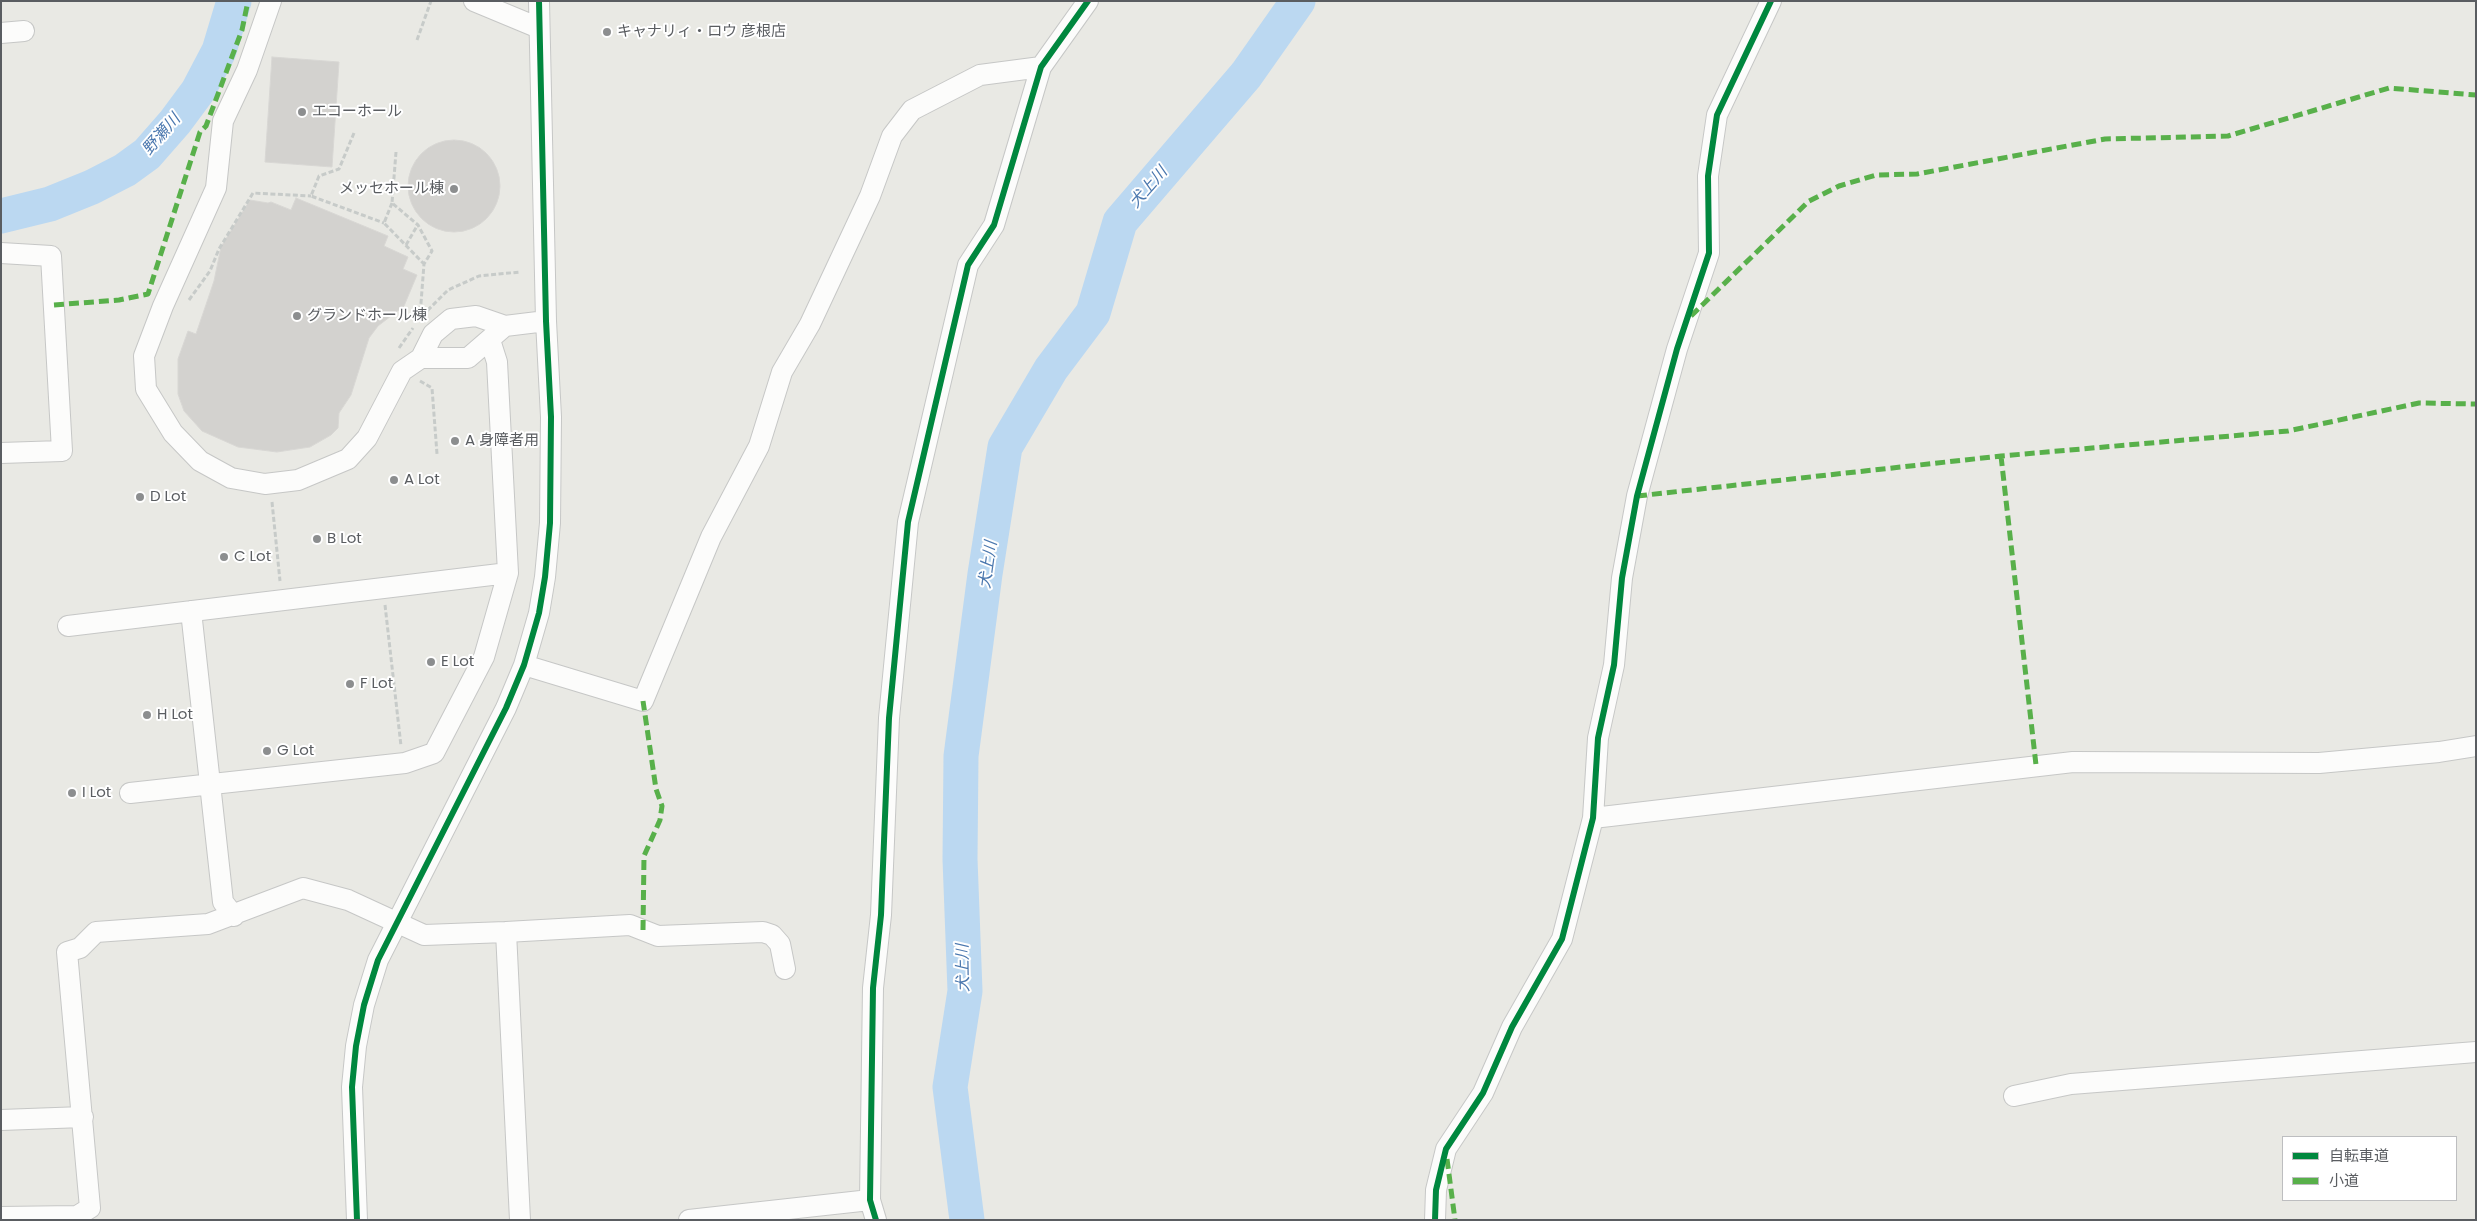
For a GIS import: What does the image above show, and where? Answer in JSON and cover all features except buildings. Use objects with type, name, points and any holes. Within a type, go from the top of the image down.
[{"type":"street","points":[[271,1],[247,70],[223,121],[216,188],[163,306],[144,356],[146,390],[173,434],[200,461],[231,478],[270,484],[298,480],[348,459],[367,438],[402,371],[415,362],[433,334],[451,319],[476,316],[505,326],[546,321]]},
{"type":"street","points":[[474,1],[539,28]]},
{"type":"street","points":[[357,1220],[352,1087],[356,1046],[364,1005],[378,960],[396,921],[506,708],[524,665],[539,613],[550,523],[551,417],[546,321],[538,1]]},
{"type":"street","points":[[876,1220],[870,1200],[873,988],[881,915],[889,718],[908,522],[968,265],[994,226],[1040,67],[1088,1]]},
{"type":"street","points":[[1435,1220],[1436,1190],[1446,1149],[1483,1093],[1512,1027],[1562,939],[1593,818],[1598,738],[1614,665],[1622,578],[1637,496],[1677,349],[1710,253],[1708,176],[1717,115],[1771,1]]},
{"type":"street","points":[[1,33],[24,31]]},
{"type":"street","points":[[524,665],[643,701],[711,537],[759,446],[782,372],[810,324],[870,196],[892,136],[912,110],[980,75],[1040,67]]},
{"type":"street","points":[[1,253],[51,256],[62,451],[1,453]]},
{"type":"street","points":[[415,362],[468,358],[505,326]]},
{"type":"street","points":[[130,793],[405,763],[434,753],[484,657],[508,573],[497,362],[490,340]]},
{"type":"street","points":[[68,626],[508,573]]},
{"type":"street","points":[[191,612],[223,902],[234,916]]},
{"type":"street","points":[[1593,818],[2073,762],[2319,763],[2439,752],[2476,746]]},
{"type":"street","points":[[1,1217],[77,1216],[90,1208],[67,952],[80,948],[96,932],[208,924],[234,916],[303,888],[348,900],[424,935],[630,925],[658,936],[763,932],[772,935],[780,944],[785,970]]},
{"type":"street","points":[[506,932],[520,1220]]},
{"type":"street","points":[[2014,1096],[2071,1084],[2476,1052]]},
{"type":"street","points":[[1,1120],[83,1117]]},
{"type":"street","points":[[689,1220],[786,1215],[870,1200]]},
{"type":"path","points":[[417,40],[431,1]]},
{"type":"path","points":[[312,196],[319,176],[339,169],[354,133]]},
{"type":"path","points":[[384,223],[392,203],[396,152]]},
{"type":"path","points":[[163,306],[187,303],[210,271],[219,249],[253,193],[312,196],[384,223],[424,264]]},
{"type":"path","points":[[392,203],[418,225],[432,251],[424,264],[420,317]]},
{"type":"path","points":[[406,245],[418,225]]},
{"type":"path","points":[[437,454],[432,388],[419,380],[415,362],[398,351],[420,317],[448,290],[479,276],[520,272]]},
{"type":"path","points":[[270,484],[282,600]]},
{"type":"path","points":[[385,605],[401,749]]},
{"type":"waterway","name":"野瀬川","points":[[1,216],[50,204],[92,187],[125,170],[147,154],[175,122],[198,91],[219,51],[234,1]]},
{"type":"waterway","name":"犬上川","points":[[967,1220],[950,1087],[965,991],[960,859],[961,756],[985,574],[1005,447],[1051,369],[1093,313],[1120,222],[1246,75],[1298,1]]},
{"type":"marked path","points":[[54,305],[119,300],[148,294],[200,132],[206,126],[242,30],[248,1]]},
{"type":"marked path","points":[[1691,316],[1809,201],[1839,186],[1876,175],[1917,174],[2105,139],[2228,136],[2389,88],[2476,95]]},
{"type":"marked path","points":[[1637,496],[2001,456],[2288,431],[2419,403],[2476,404]]},
{"type":"marked path","points":[[2001,456],[2036,765]]},
{"type":"marked path","points":[[643,701],[656,789],[662,806],[660,820],[644,856],[643,930]]},
{"type":"marked path","points":[[1447,1159],[1455,1220]]},
{"type":"cycle path","points":[[357,1220],[352,1087],[356,1046],[364,1005],[378,960],[506,708],[524,665],[539,613],[545,577],[550,523],[551,417],[546,321],[539,1]]},
{"type":"cycle path","points":[[876,1220],[870,1200],[873,988],[881,915],[889,718],[908,522],[968,265],[994,225],[1041,67],[1088,1]]},
{"type":"cycle path","points":[[1435,1220],[1436,1190],[1446,1149],[1483,1093],[1512,1027],[1562,939],[1593,818],[1598,738],[1614,665],[1622,578],[1637,496],[1677,349],[1709,253],[1708,176],[1717,115],[1771,1]]},
{"type":"place","name":"キャナリィ・ロウ 彦根店","points":[[607,32]]},
{"type":"place","name":"エコーホール","points":[[302,112]]},
{"type":"place","name":"メッセホール棟","points":[[454,189]]},
{"type":"place","name":"グランドホール棟","points":[[297,316]]},
{"type":"place","name":"A 身障者用","points":[[455,441]]},
{"type":"place","name":"A Lot","points":[[394,480]]},
{"type":"place","name":"D Lot","points":[[140,497]]},
{"type":"place","name":"B Lot","points":[[317,539]]},
{"type":"place","name":"C Lot","points":[[224,557]]},
{"type":"place","name":"E Lot","points":[[431,662]]},
{"type":"place","name":"F Lot","points":[[350,684]]},
{"type":"place","name":"H Lot","points":[[147,715]]},
{"type":"place","name":"G Lot","points":[[267,751]]},
{"type":"place","name":"I Lot","points":[[72,793]]}]
